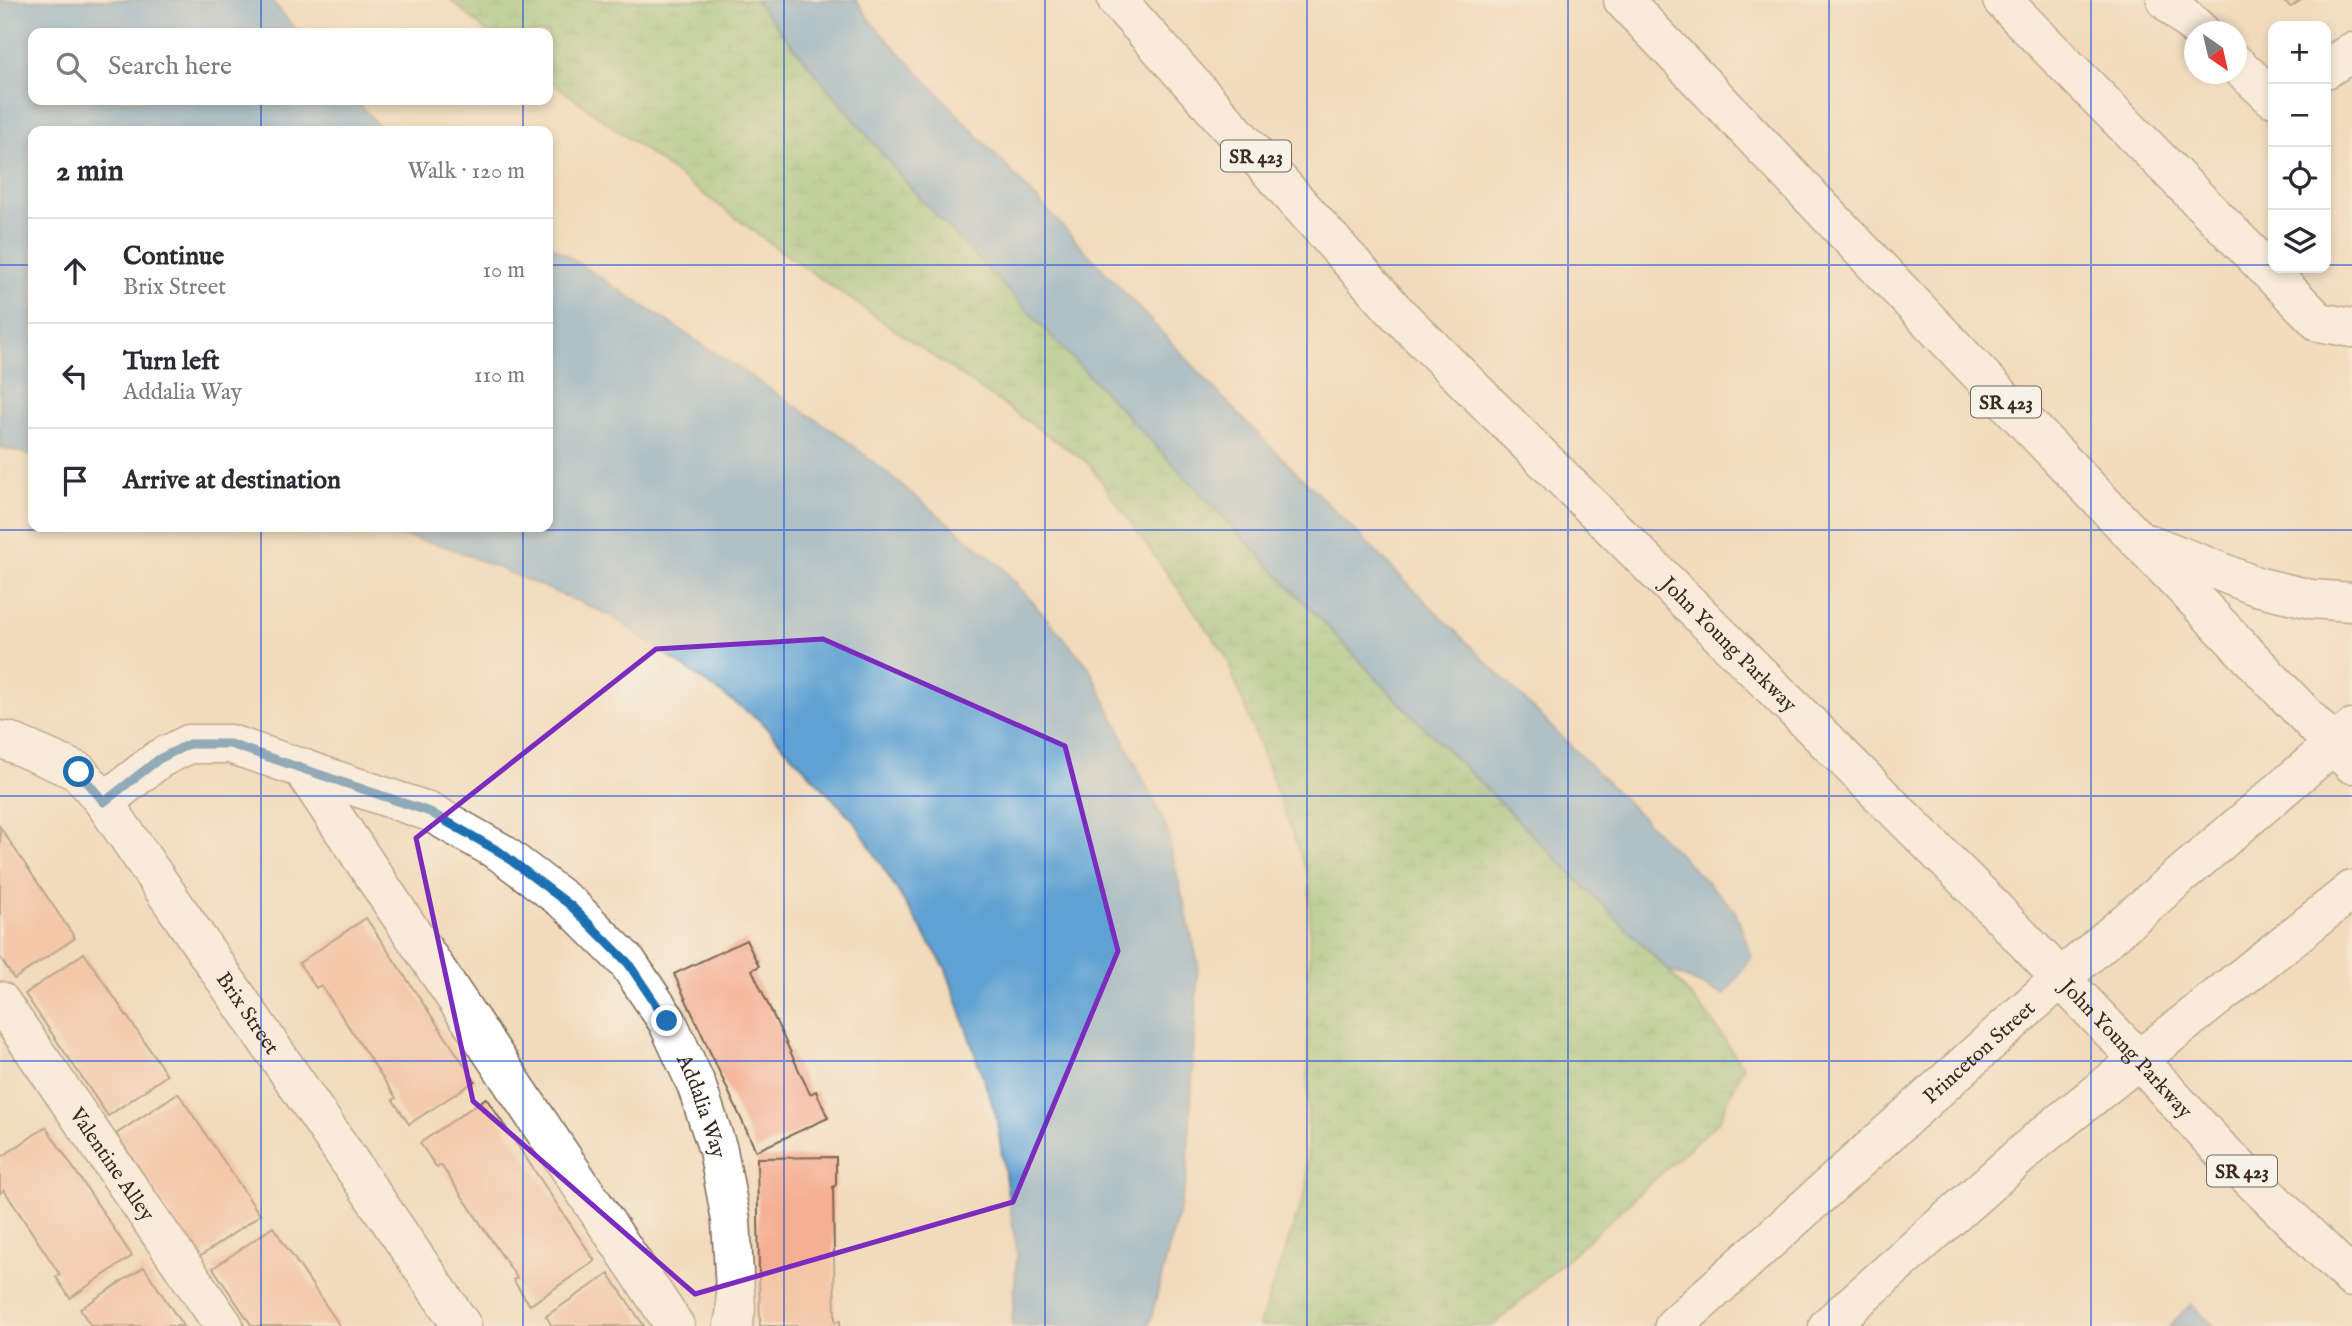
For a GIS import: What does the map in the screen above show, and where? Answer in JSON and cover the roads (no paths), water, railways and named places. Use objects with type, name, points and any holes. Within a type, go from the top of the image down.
[{"type":"main road","name":"John Young Parkway","points":[[1117,0],[1395,311],[1979,893],[2217,1146],[2352,1278]]},
{"type":"main road","name":"SR 423","points":[[1623,0],[2139,540],[2346,746]]},
{"type":"main road","points":[[2002,0],[2319,322],[2352,328]]},
{"type":"main road","points":[[2166,0],[2189,21]]},
{"type":"main road","points":[[2331,66],[2352,52]]},
{"type":"main road","points":[[2247,74],[2268,93]]},
{"type":"main road","points":[[2139,540],[2256,586],[2311,599],[2352,602]]},
{"type":"main road","name":"Brix Street","points":[[0,740],[9,741],[79,772],[104,802],[462,1326]]},
{"type":"main road","name":"Addalia Way","points":[[104,802],[159,759],[189,744],[230,744],[430,812],[500,852],[570,905],[628,963],[667,1021],[696,1084],[718,1150],[731,1220],[736,1309],[733,1326]]},
{"type":"main road","name":"Princeton Street","points":[[1674,1326],[2060,978],[2346,746]]},
{"type":"main road","points":[[300,767],[675,1326]]},
{"type":"main road","points":[[1828,1326],[2039,1139],[2352,890]]},
{"type":"main road","name":"Valentine Alley","points":[[0,1001],[224,1326]]},
{"type":"water","points":[[0,0],[271,0],[295,28],[28,28],[28,105],[360,105],[380,126],[28,126],[28,455],[0,447]]},
{"type":"water","points":[[755,0],[856,0],[872,23],[1240,416],[1735,910],[1752,957],[1724,995],[1668,970],[1397,700],[910,187]]},
{"type":"water","points":[[553,246],[841,436],[1001,566],[1089,667],[1166,827],[1198,963],[1187,1179],[1149,1326],[1012,1326],[1017,1253],[996,1115],[946,969],[855,822],[758,719],[610,615],[448,547],[387,532],[553,532]]},
{"type":"water","points":[[2191,1304],[2214,1326],[2169,1326]]}]
